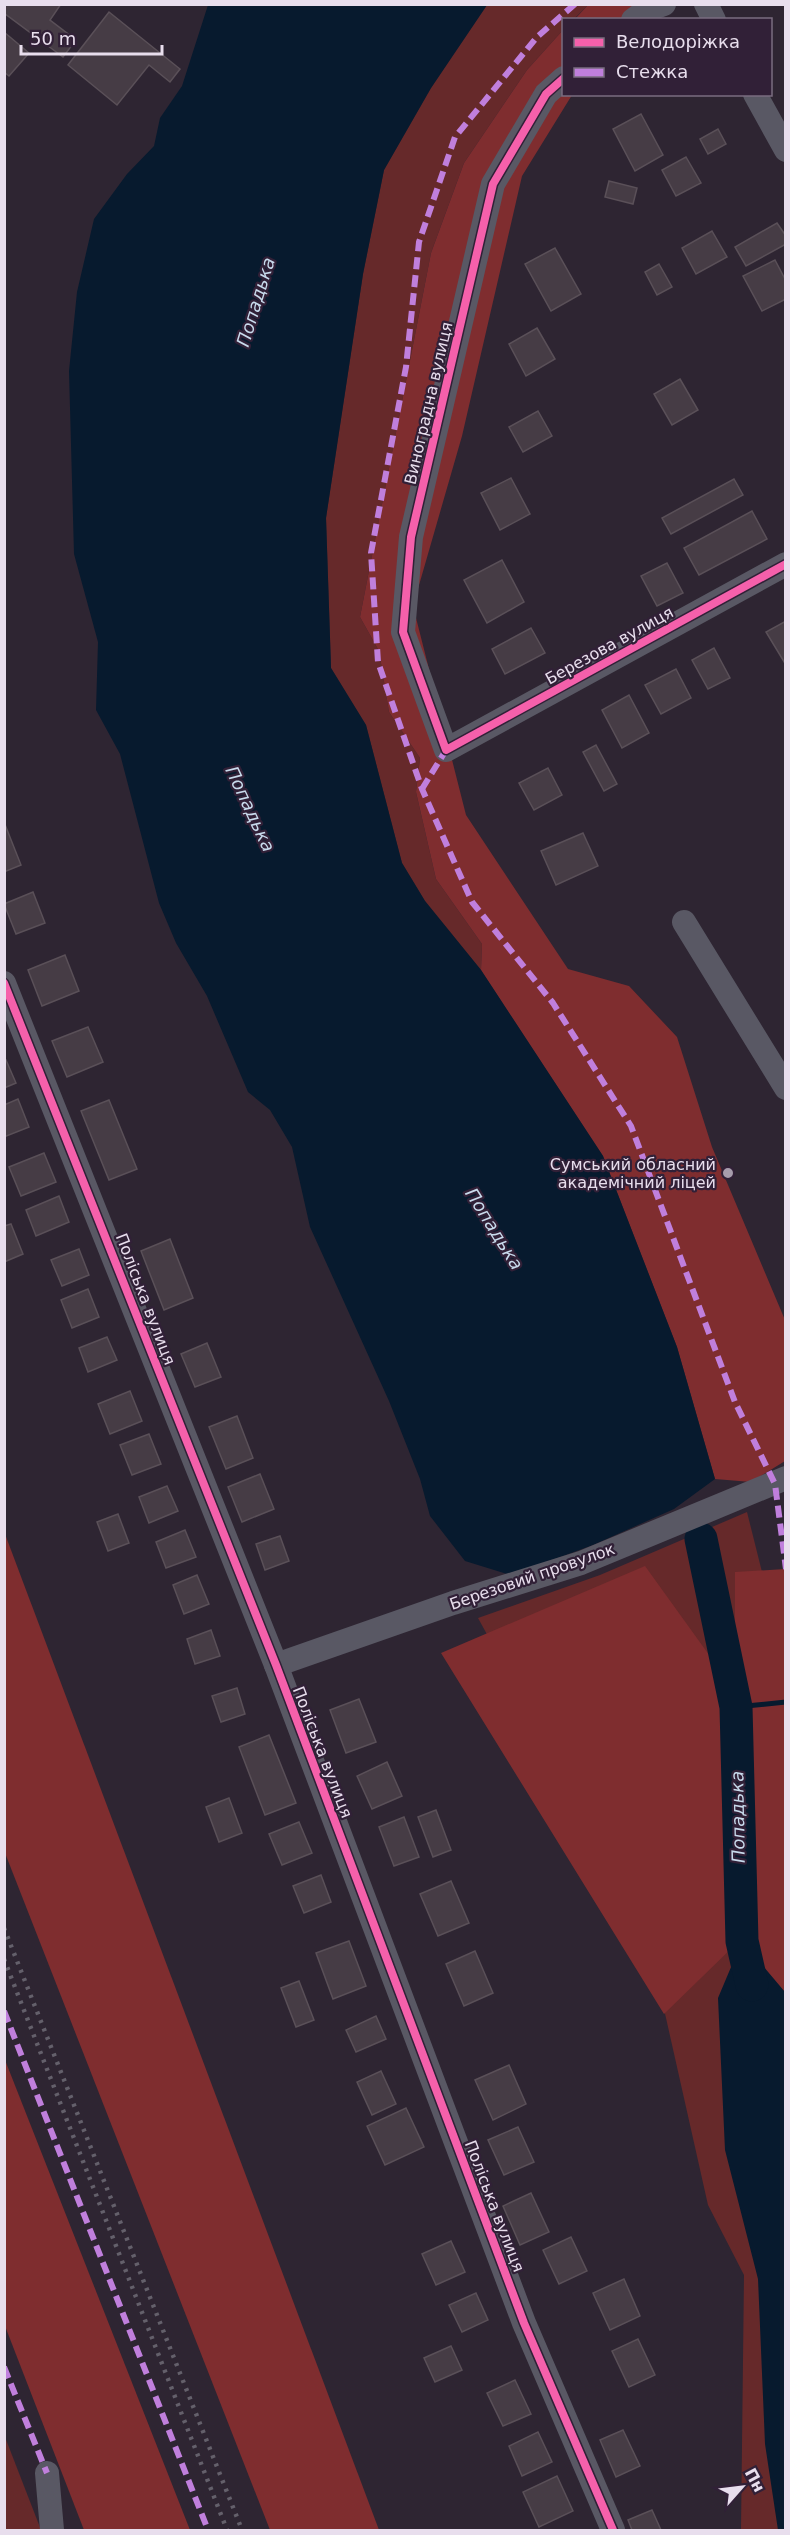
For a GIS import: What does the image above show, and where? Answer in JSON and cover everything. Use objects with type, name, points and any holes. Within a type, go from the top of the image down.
[{"type":"street","points":[[636,18],[645,11],[664,4]]},
{"type":"street","points":[[706,4],[713,18]]},
{"type":"street","name":"Виноградна вулиця","points":[[446,750],[404,632],[411,537],[493,184],[546,94],[562,80]]},
{"type":"street","points":[[756,96],[786,150]]},
{"type":"street","name":"Березова вулиця","points":[[446,750],[786,564]]},
{"type":"street","points":[[684,922],[786,1088]]},
{"type":"street","name":"Поліська вулиця","points":[[4,983],[276,1665],[524,2323],[613,2530]]},
{"type":"street","name":"Березовий провулок","points":[[276,1665],[453,1603],[581,1563],[786,1478]]},
{"type":"street","points":[[47,2473],[52,2530]]},
{"type":"shaded area","points":[[487,5],[588,5],[575,18],[562,18],[562,31],[527,70],[464,163],[431,253],[360,617],[379,651],[389,712],[420,758],[416,792],[436,879],[482,944],[481,970],[425,901],[402,863],[366,725],[331,668],[326,518],[363,274],[384,170],[431,88]]},
{"type":"shaded area","points":[[588,5],[665,5],[646,18],[576,18]]},
{"type":"shaded area","points":[[562,31],[562,96],[571,96],[522,176],[462,436],[413,606],[466,815],[568,969],[629,986],[677,1037],[712,1147],[785,1320],[785,1461],[751,1482],[715,1479],[677,1347],[603,1156],[481,970],[482,944],[436,879],[416,792],[420,758],[389,712],[379,651],[360,617],[431,253],[464,163],[527,70]]},
{"type":"shaded area","points":[[747,1512],[779,1640],[786,1638],[785,2530],[741,2530],[744,2275],[708,2205],[644,1920],[478,1618],[600,1575]]},
{"type":"shaded area","points":[[5,1534],[379,2530],[270,2530],[5,1853]]},
{"type":"shaded area","points":[[645,1566],[735,1691],[735,1572],[785,1569],[785,1993],[739,1941],[664,2014],[441,1653]]},
{"type":"shaded area","points":[[5,2060],[190,2530],[84,2530],[5,2326]]},
{"type":"shaded area","points":[[5,2437],[41,2530],[5,2530]]},
{"type":"water","points":[[208,5],[487,5],[431,88],[384,170],[363,274],[326,518],[331,668],[366,725],[402,863],[425,901],[481,970],[603,1156],[677,1347],[715,1479],[674,1509],[593,1545],[507,1574],[465,1561],[430,1516],[420,1479],[389,1401],[310,1227],[292,1147],[270,1110],[248,1092],[207,996],[176,943],[159,903],[120,754],[96,710],[98,642],[74,554],[69,371],[77,292],[94,219],[127,174],[154,146],[160,118],[182,86]]},
{"type":"water","points":[[742,1941],[785,1992],[785,2530],[778,2530],[765,2444],[758,2279],[725,2150],[718,1998]]},
{"type":"building","points":[[4,4],[61,4],[50,20],[76,40],[63,57],[4,13]]},
{"type":"building","points":[[109,12],[180,69],[170,82],[149,65],[117,105],[68,65]]},
{"type":"building","points":[[4,32],[29,53],[9,76],[4,72]]},
{"type":"building","points":[[641,114],[663,155],[635,171],[613,129]]},
{"type":"building","points":[[718,129],[726,144],[708,154],[700,139]]},
{"type":"building","points":[[686,157],[701,183],[676,196],[662,170]]},
{"type":"building","points":[[609,181],[637,188],[633,204],[605,197]]},
{"type":"building","points":[[777,223],[786,236],[786,244],[746,266],[735,247]]},
{"type":"building","points":[[712,231],[727,257],[696,274],[682,248]]},
{"type":"building","points":[[555,248],[581,294],[551,311],[525,264]]},
{"type":"building","points":[[775,260],[786,281],[786,299],[762,311],[743,276]]},
{"type":"building","points":[[659,264],[672,287],[657,295],[645,272]]},
{"type":"building","points":[[537,328],[555,359],[526,376],[509,344]]},
{"type":"building","points":[[680,379],[698,410],[672,425],[654,394]]},
{"type":"building","points":[[538,411],[552,436],[523,452],[509,427]]},
{"type":"building","points":[[511,478],[530,514],[500,530],[481,493]]},
{"type":"building","points":[[734,479],[743,495],[671,534],[662,518]]},
{"type":"building","points":[[752,511],[767,539],[699,575],[684,548]]},
{"type":"building","points":[[502,560],[524,602],[487,623],[464,580]]},
{"type":"building","points":[[667,563],[683,593],[657,606],[641,576]]},
{"type":"building","points":[[786,621],[786,665],[766,632]]},
{"type":"building","points":[[531,628],[545,653],[505,674],[492,649]]},
{"type":"building","points":[[714,648],[730,678],[708,689],[692,660]]},
{"type":"building","points":[[676,669],[691,698],[661,714],[645,685]]},
{"type":"building","points":[[629,695],[649,733],[622,748],[602,710]]},
{"type":"building","points":[[596,745],[617,784],[604,791],[583,752]]},
{"type":"building","points":[[548,768],[562,795],[534,810],[519,783]]},
{"type":"building","points":[[4,822],[21,865],[4,872]]},
{"type":"building","points":[[583,833],[598,866],[556,885],[541,851]]},
{"type":"building","points":[[33,892],[45,923],[16,934],[4,904]]},
{"type":"building","points":[[65,955],[79,991],[42,1006],[28,970]]},
{"type":"building","points":[[88,1027],[103,1062],[67,1077],[52,1041]]},
{"type":"building","points":[[6,1060],[16,1083],[4,1088],[4,1061]]},
{"type":"building","points":[[18,1099],[29,1127],[4,1137],[4,1105]]},
{"type":"building","points":[[109,1100],[137,1169],[109,1180],[81,1111]]},
{"type":"building","points":[[44,1153],[56,1182],[21,1196],[9,1167]]},
{"type":"building","points":[[59,1196],[69,1222],[36,1236],[26,1210]]},
{"type":"building","points":[[11,1224],[23,1254],[4,1262],[4,1226]]},
{"type":"building","points":[[170,1239],[193,1298],[164,1310],[141,1251]]},
{"type":"building","points":[[79,1249],[89,1275],[62,1286],[51,1260]]},
{"type":"building","points":[[88,1289],[99,1317],[72,1328],[61,1300]]},
{"type":"building","points":[[107,1337],[117,1360],[88,1372],[79,1348]]},
{"type":"building","points":[[207,1343],[221,1377],[195,1387],[181,1354]]},
{"type":"building","points":[[130,1391],[142,1421],[110,1434],[98,1404]]},
{"type":"building","points":[[237,1416],[253,1458],[226,1469],[209,1427]]},
{"type":"building","points":[[149,1434],[161,1464],[132,1475],[120,1445]]},
{"type":"building","points":[[260,1474],[274,1509],[242,1522],[228,1487]]},
{"type":"building","points":[[167,1486],[178,1511],[149,1523],[139,1497]]},
{"type":"building","points":[[118,1514],[129,1543],[108,1551],[97,1522]]},
{"type":"building","points":[[185,1530],[196,1557],[166,1568],[156,1542]]},
{"type":"building","points":[[280,1536],[289,1561],[265,1570],[256,1544]]},
{"type":"building","points":[[197,1575],[209,1604],[184,1614],[173,1585]]},
{"type":"building","points":[[211,1630],[220,1656],[195,1664],[187,1639]]},
{"type":"building","points":[[237,1688],[245,1714],[221,1722],[212,1696]]},
{"type":"building","points":[[359,1699],[376,1742],[346,1753],[330,1710]]},
{"type":"building","points":[[269,1735],[296,1803],[265,1815],[239,1747]]},
{"type":"building","points":[[387,1762],[402,1796],[372,1809],[357,1776]]},
{"type":"building","points":[[229,1798],[242,1833],[219,1842],[206,1807]]},
{"type":"building","points":[[436,1810],[451,1850],[433,1857],[418,1817]]},
{"type":"building","points":[[404,1817],[419,1857],[394,1866],[379,1827]]},
{"type":"building","points":[[299,1822],[312,1853],[282,1865],[269,1834]]},
{"type":"building","points":[[321,1875],[331,1902],[304,1913],[293,1886]]},
{"type":"building","points":[[451,1881],[469,1923],[438,1936],[420,1894]]},
{"type":"building","points":[[349,1941],[366,1986],[333,1999],[316,1953]]},
{"type":"building","points":[[475,1951],[493,1993],[464,2006],[446,1964]]},
{"type":"building","points":[[299,1981],[314,2020],[296,2027],[281,1988]]},
{"type":"building","points":[[376,2016],[386,2039],[356,2052],[346,2030]]},
{"type":"building","points":[[509,2065],[526,2104],[493,2120],[475,2080]]},
{"type":"building","points":[[381,2071],[396,2104],[372,2115],[357,2082]]},
{"type":"building","points":[[406,2108],[424,2147],[385,2165],[367,2126]]},
{"type":"building","points":[[518,2127],[534,2162],[504,2175],[488,2140]]},
{"type":"building","points":[[531,2193],[549,2232],[520,2245],[503,2206]]},
{"type":"building","points":[[571,2237],[587,2271],[559,2284],[543,2250]]},
{"type":"building","points":[[451,2241],[465,2272],[436,2285],[422,2254]]},
{"type":"building","points":[[624,2279],[640,2316],[610,2330],[593,2293]]},
{"type":"building","points":[[476,2293],[488,2320],[462,2332],[449,2305]]},
{"type":"building","points":[[638,2339],[655,2375],[629,2387],[612,2351]]},
{"type":"building","points":[[451,2346],[462,2370],[435,2382],[424,2358]]},
{"type":"building","points":[[515,2380],[531,2414],[503,2426],[487,2393]]},
{"type":"building","points":[[623,2430],[640,2466],[616,2477],[600,2440]]},
{"type":"building","points":[[538,2432],[552,2462],[522,2476],[509,2446]]},
{"type":"building","points":[[557,2476],[573,2511],[539,2527],[523,2492]]},
{"type":"building","points":[[652,2510],[661,2530],[632,2530],[628,2520]]},
{"type":"waterway","name":"Попадька","points":[[701,1539],[736,1707],[742,1941],[752,1985]]},
{"type":"waterway","points":[[736,1707],[786,1702]]},
{"type":"railway","points":[[4,1928],[242,2530]]},
{"type":"railway","points":[[4,1959],[227,2530]]},
{"type":"marked path","points":[[575,4],[537,37],[455,137],[419,242],[406,367],[371,553],[378,662],[422,789],[472,902],[553,1003],[631,1126],[735,1402],[775,1484],[786,1569]]},
{"type":"marked path","points":[[422,789],[446,750]]},
{"type":"marked path","points":[[4,2011],[208,2530]]},
{"type":"marked path","points":[[4,2367],[47,2473]]},
{"type":"cycle path","points":[[562,80],[546,94],[493,184],[411,537],[403,632],[446,750],[786,564]]},
{"type":"cycle path","points":[[4,983],[276,1665],[524,2323],[613,2530]]},
{"type":"place","name":"Сумський обласний академічний ліцей","points":[[728,1173]]}]
